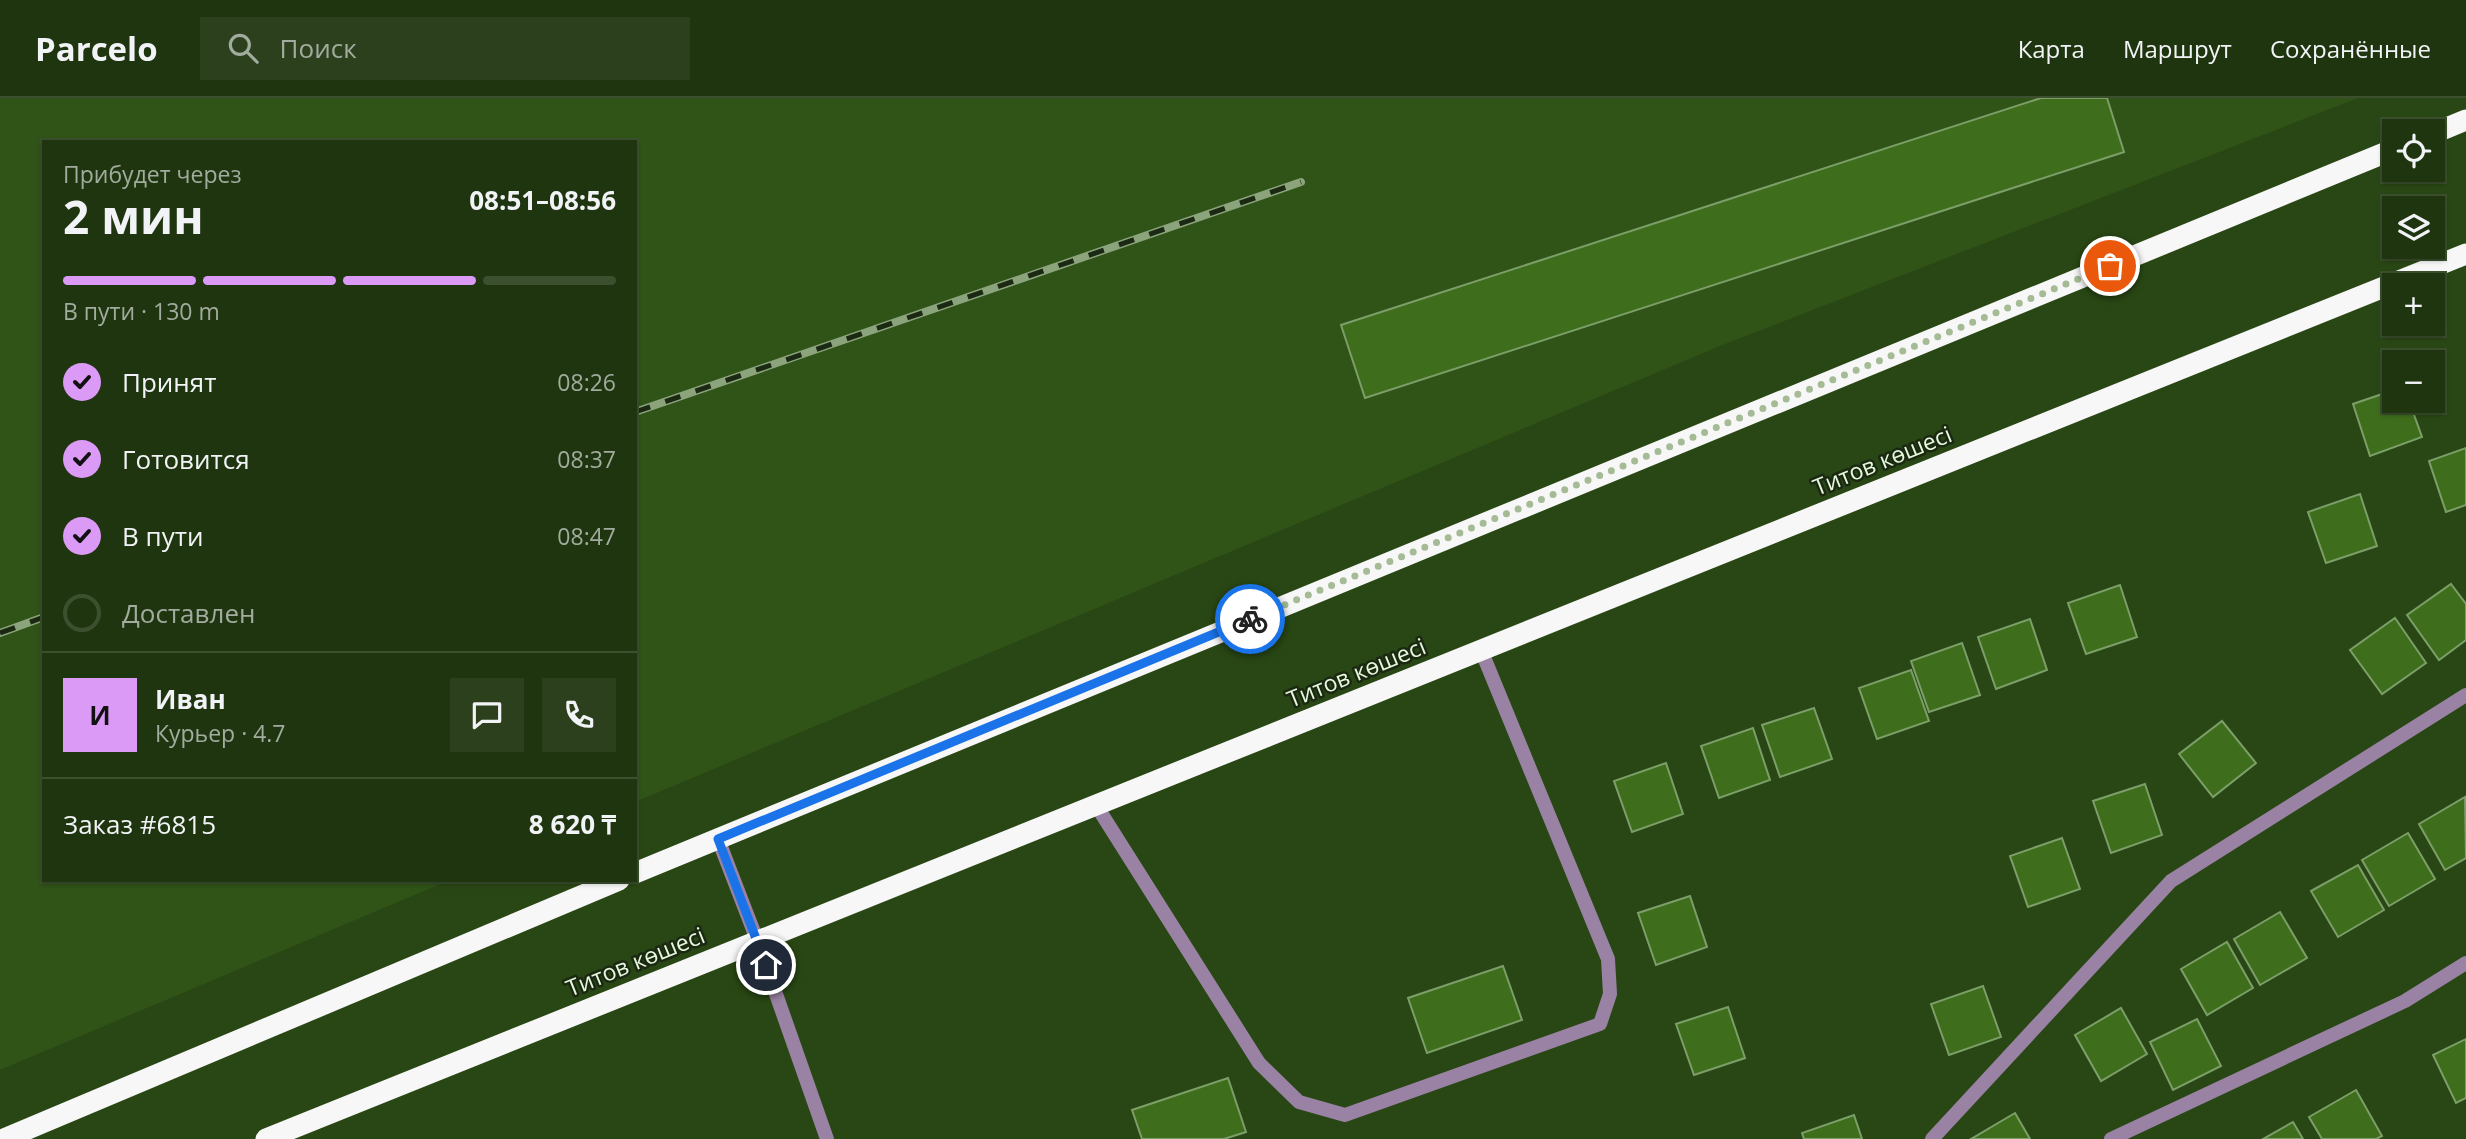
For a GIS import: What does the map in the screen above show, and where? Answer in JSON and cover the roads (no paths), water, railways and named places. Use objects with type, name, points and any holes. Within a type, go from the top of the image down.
[{"type":"highway","points":[[2445,129],[2466,120]]},
{"type":"highway","points":[[637,872],[2382,154]]},
{"type":"highway","name":"Титов көшесі","points":[[266,1139],[2466,254]]},
{"type":"highway","points":[[4,1139],[614,882]]},
{"type":"street","points":[[1096,805],[1259,1063],[1299,1102],[1345,1115],[1600,1024],[1610,994],[1608,959],[1481,650]]},
{"type":"street","points":[[1932,1139],[2171,881],[2466,695]]},
{"type":"street","points":[[718,839],[757,940],[827,1139]]},
{"type":"street","points":[[2111,1139],[2405,1001],[2466,963]]},
{"type":"railway","points":[[637,411],[1301,182]]},
{"type":"railway","points":[[0,633],[42,618]]}]
